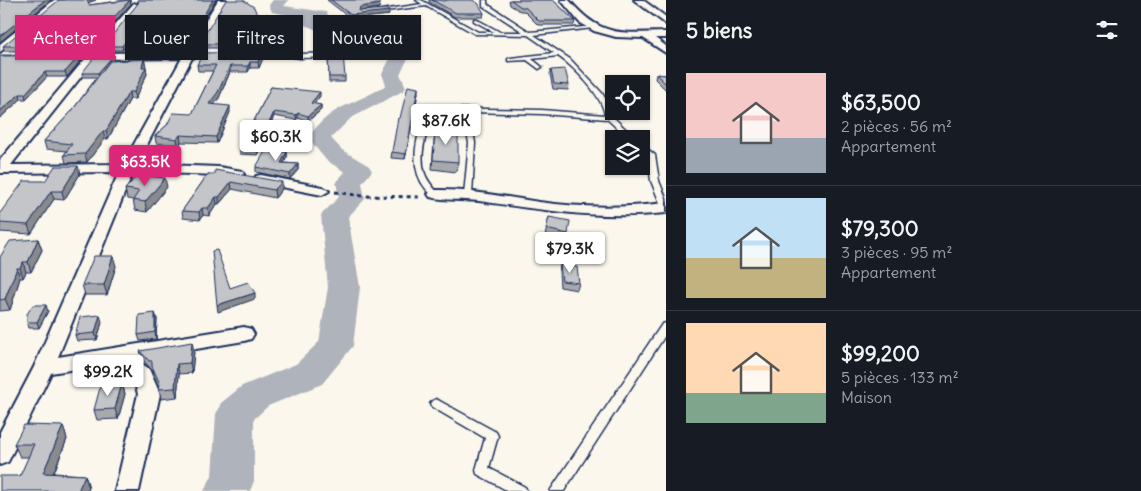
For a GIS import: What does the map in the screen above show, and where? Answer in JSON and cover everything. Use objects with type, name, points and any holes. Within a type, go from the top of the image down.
[{"type":"street","points":[[0,49],[59,0]]},
{"type":"street","points":[[208,23],[222,0]]},
{"type":"street","points":[[565,0],[588,25],[593,27],[620,34],[666,35]]},
{"type":"street","points":[[638,0],[666,21]]},
{"type":"street","points":[[115,26],[134,4]]},
{"type":"street","points":[[644,35],[666,50]]},
{"type":"street","points":[[0,169],[87,60]]},
{"type":"street","points":[[0,455],[7,422],[44,367],[128,168],[186,60]]},
{"type":"street","points":[[0,169],[128,168],[219,171],[322,191]]},
{"type":"street","points":[[435,194],[468,195],[551,208],[642,211],[666,208]]},
{"type":"street","points":[[44,367],[244,334]]},
{"type":"street","points":[[117,355],[142,374],[149,394],[127,491]]},
{"type":"lane","points":[[418,0],[477,33],[529,34],[593,27]]},
{"type":"lane","points":[[485,0],[485,4],[568,60],[600,94],[605,103]]},
{"type":"lane","points":[[371,12],[426,5]]},
{"type":"lane","points":[[476,20],[499,32]]},
{"type":"lane","points":[[510,60],[558,54]]},
{"type":"lane","points":[[528,58],[539,67]]},
{"type":"lane","points":[[435,194],[427,187],[420,172],[418,149],[430,109],[605,116]]},
{"type":"lane","points":[[466,110],[472,143],[468,195]]},
{"type":"lane","points":[[613,120],[624,130]]},
{"type":"lane","points":[[650,154],[655,181],[666,208]]},
{"type":"lane","points":[[557,491],[666,326]]},
{"type":"lane","points":[[436,404],[492,436],[482,470],[520,491]]},
{"type":"path","points":[[343,193],[363,196],[417,198],[435,194]]},
{"type":"building","points":[[0,0],[45,0],[26,15],[15,15],[15,24],[0,36]]},
{"type":"building","points":[[59,0],[87,0],[89,5],[130,0],[115,16],[41,15]]},
{"type":"building","points":[[137,0],[177,0],[182,2],[184,0],[213,0],[204,15],[129,15],[139,2]]},
{"type":"building","points":[[226,0],[243,0],[254,7],[257,15],[218,15],[218,44],[208,44],[208,29]]},
{"type":"building","points":[[331,0],[373,0],[380,4],[360,7],[359,11],[386,9],[389,11],[351,15]]},
{"type":"building","points":[[432,0],[472,0],[478,3],[484,13],[456,13]]},
{"type":"building","points":[[511,0],[553,0],[575,21],[539,21],[525,7],[521,7]]},
{"type":"building","points":[[125,20],[125,42],[122,46],[115,46],[115,32]]},
{"type":"building","points":[[15,36],[15,46],[3,46]]},
{"type":"building","points":[[208,53],[218,53],[218,60],[259,60],[258,62],[250,62],[248,66],[230,66],[218,92],[209,104],[230,106],[216,137],[180,135],[177,139],[155,136],[167,125],[173,113],[192,114],[216,65],[197,65],[200,60],[208,60]]},
{"type":"building","points":[[0,56],[15,56],[15,60],[76,60],[65,72],[45,72],[25,94],[20,94],[0,111]]},
{"type":"building","points":[[92,60],[110,60],[98,73],[82,73]]},
{"type":"building","points":[[144,60],[142,67],[146,67],[134,92],[129,92],[106,131],[103,131],[85,154],[64,155],[72,144],[44,141],[71,112],[110,61]]},
{"type":"building","points":[[328,60],[344,60],[345,77],[329,77]]},
{"type":"building","points":[[565,69],[569,85],[554,84],[551,70]]},
{"type":"building","points":[[656,74],[666,75],[666,84]]},
{"type":"building","points":[[408,86],[418,88],[406,154],[392,152],[398,118],[400,118]]},
{"type":"building","points":[[271,87],[320,92],[311,103],[321,105],[308,116],[298,113],[296,115],[274,112],[257,150],[240,149]]},
{"type":"building","points":[[435,130],[458,132],[458,162],[433,160]]},
{"type":"building","points":[[266,150],[287,152],[281,163],[298,164],[290,174],[256,167]]},
{"type":"building","points":[[55,166],[78,166],[62,191],[51,191],[28,225],[0,223],[0,213],[24,181],[45,181]]},
{"type":"building","points":[[215,170],[282,182],[274,190],[231,182],[208,208],[202,208],[199,212],[182,211],[208,174],[215,174]]},
{"type":"building","points":[[138,175],[165,178],[145,202],[133,200],[139,191],[125,189]]},
{"type":"building","points":[[549,217],[570,221],[568,234],[546,229]]},
{"type":"building","points":[[38,239],[28,262],[23,262],[20,268],[17,268],[5,299],[0,300],[0,257],[10,241]]},
{"type":"building","points":[[217,250],[230,288],[248,282],[255,293],[217,305],[212,251]]},
{"type":"building","points":[[94,256],[113,256],[104,285],[82,285]]},
{"type":"building","points":[[560,265],[577,267],[579,283],[562,281]]},
{"type":"building","points":[[33,305],[46,305],[37,322],[27,322],[27,314]]},
{"type":"building","points":[[155,313],[155,332],[138,335],[139,315]]},
{"type":"building","points":[[100,315],[95,333],[75,335],[80,317]]},
{"type":"building","points":[[192,342],[190,363],[177,364],[175,388],[159,389],[160,384],[152,366],[152,361],[149,361],[140,351]]},
{"type":"building","points":[[122,383],[115,409],[94,410],[101,384]]},
{"type":"building","points":[[24,425],[63,426],[43,473],[85,475],[78,491],[0,491],[0,476],[20,476],[34,444],[14,444]]},
{"type":"waterway","points":[[226,491],[233,481],[235,414],[255,396],[309,374],[336,346],[344,287],[334,215],[352,199],[349,182],[360,171],[334,155],[319,138],[332,123],[344,114],[396,87],[391,74],[402,53],[398,43],[393,40],[346,37],[300,18],[301,16],[323,19],[321,15],[277,9],[276,5],[282,0]]}]
